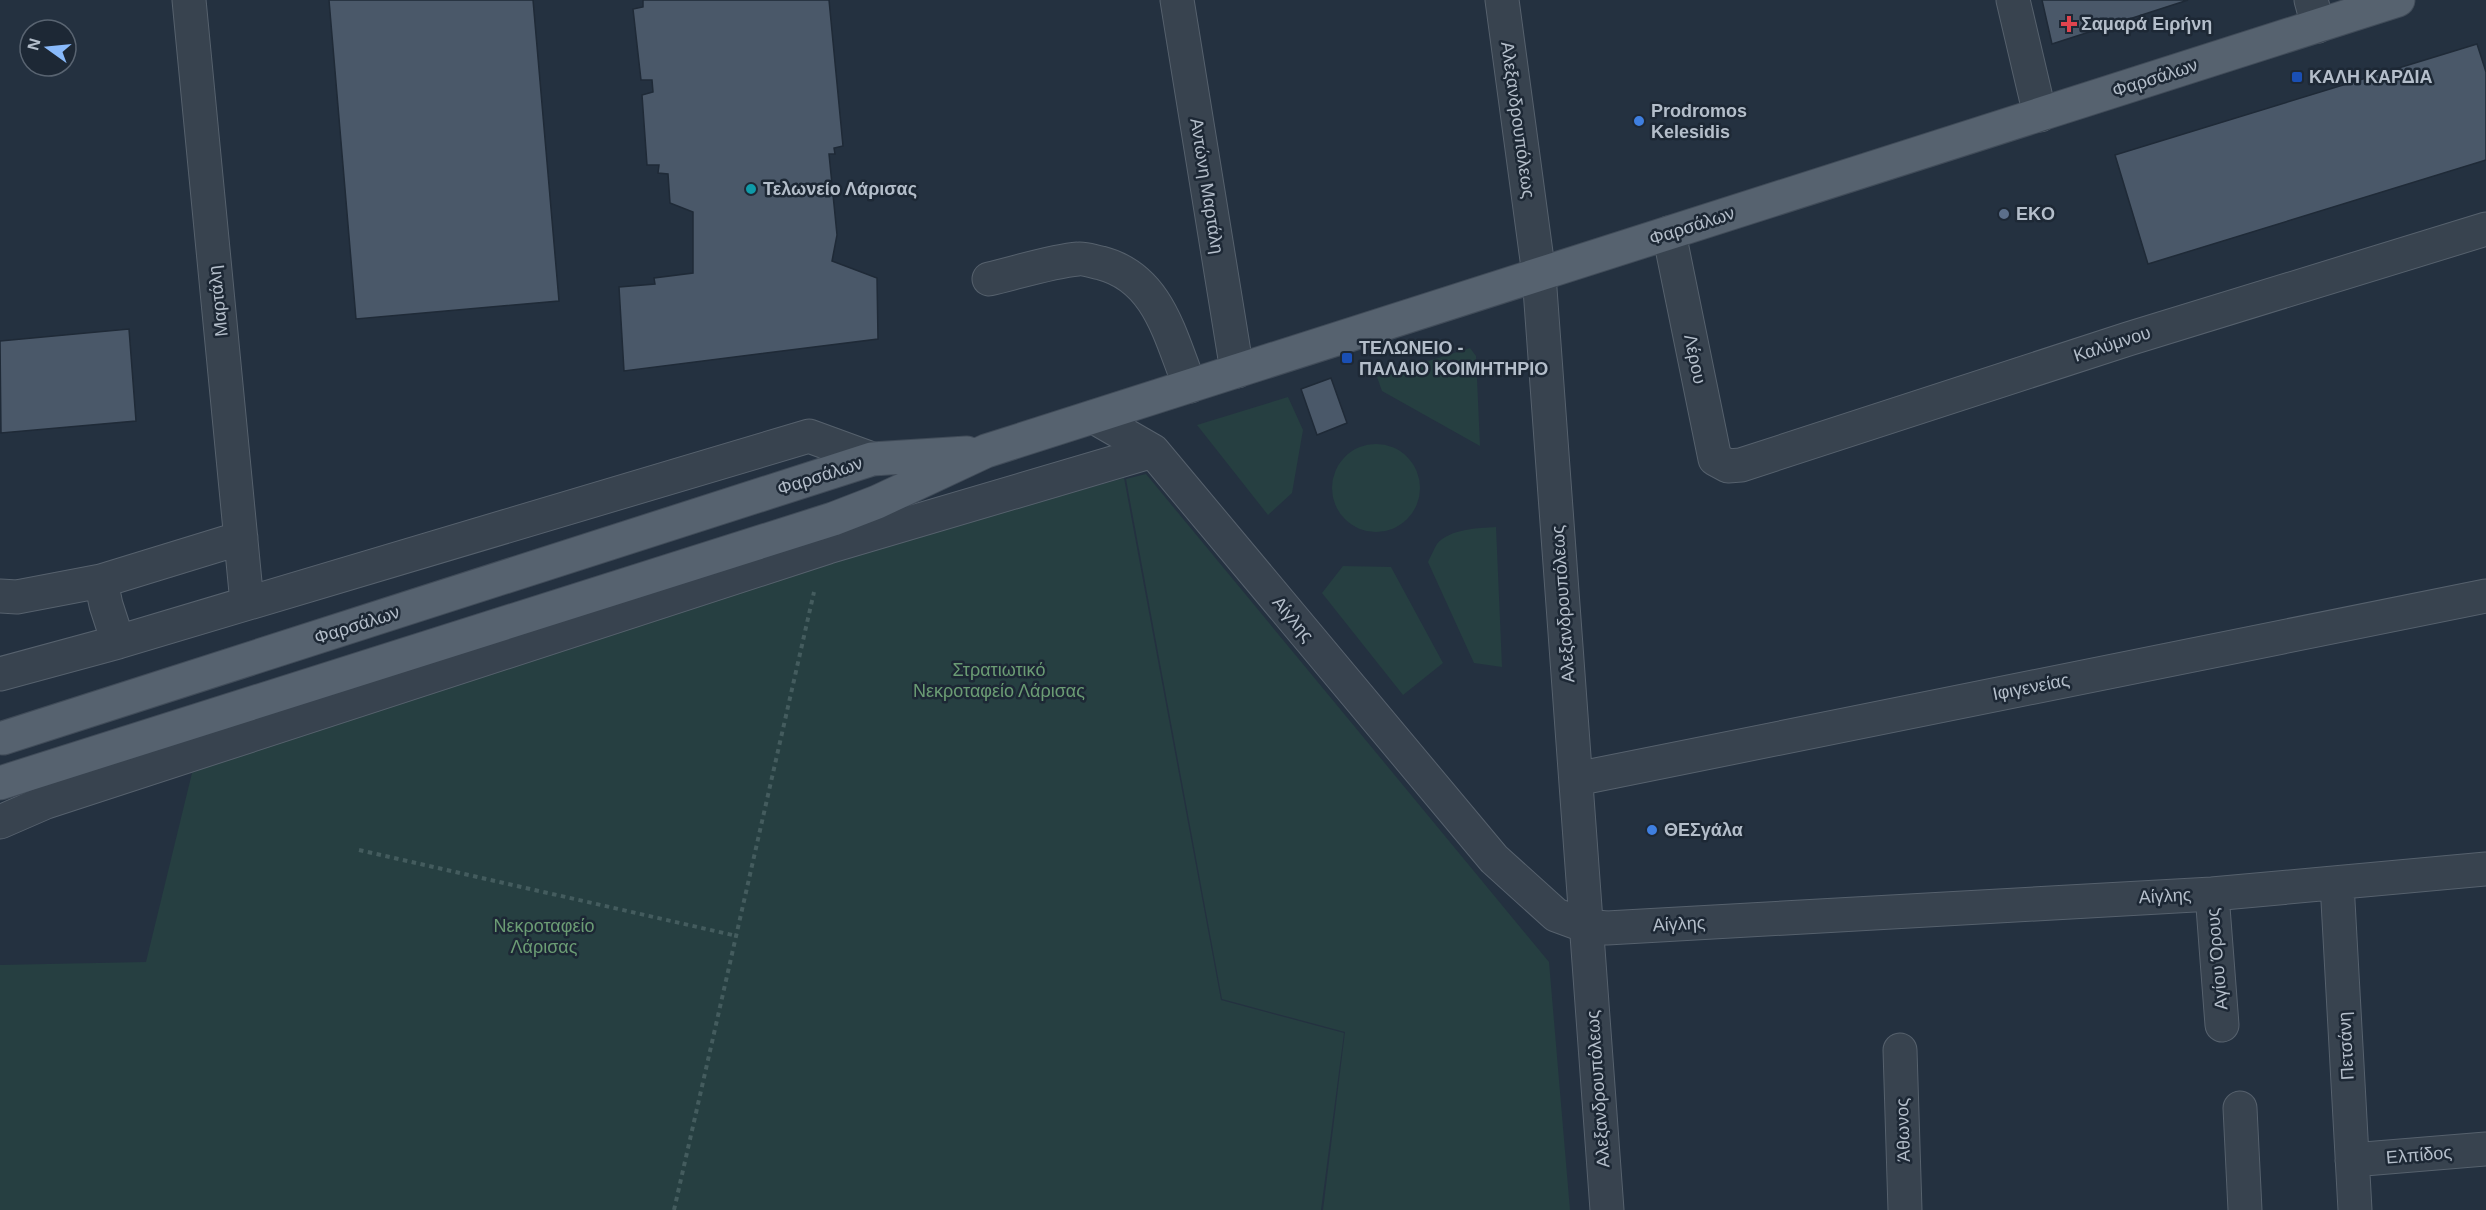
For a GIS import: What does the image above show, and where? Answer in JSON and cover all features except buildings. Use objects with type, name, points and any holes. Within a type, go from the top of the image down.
[{"type":"main road","name":"Φαρσάλων","points":[[986,451],[2040,115],[2314,13],[2398,0]]},
{"type":"main road","points":[[872,459],[986,451]]},
{"type":"main road","points":[[0,783],[799,530],[877,502],[986,451]]},
{"type":"main road","name":"Φαρσάλων","points":[[3,738],[872,459]]},
{"type":"street","name":"Μαρτάλη","points":[[189,0],[247,603]]},
{"type":"street","name":"Αντώνη Μαρτάλη","points":[[1177,0],[1237,371]]},
{"type":"street","name":"Αλεξανδρουπόλεως","points":[[1502,0],[1539,275],[1607,1210]]},
{"type":"street","points":[[2013,0],[2040,115]]},
{"type":"street","name":"Καλύμνου","points":[[1741,465],[2128,339],[2486,229]]},
{"type":"street","name":"Λέρου","points":[[1669,233],[1715,459],[1728,466],[1741,465]]},
{"type":"street","points":[[989,279],[1080,258],[1108,265],[1125,273],[1142,285],[1156,302],[1190,386]]},
{"type":"street","name":"Αίγλης","points":[[1094,417],[1153,451],[1494,859],[1556,915],[1586,926],[1619,928],[2212,894],[2486,869]]},
{"type":"street","name":"Φαρσάλων","points":[[0,675],[809,436],[872,459]]},
{"type":"street","points":[[0,822],[46,802],[828,547],[1153,451]]},
{"type":"street","points":[[0,596],[17,597],[101,581],[241,538]]},
{"type":"street","points":[[101,581],[118,642]]},
{"type":"street","name":"Ιφιγενείας","points":[[1576,779],[2486,596]]},
{"type":"street","points":[[0,790],[46,802]]},
{"type":"street","name":"Πετσάνη","points":[[2337,883],[2355,1210]]},
{"type":"street","name":"Αγίου Όρους","points":[[2212,894],[2222,1025]]},
{"type":"street","name":"Άθωνος","points":[[1900,1050],[1905,1210]]},
{"type":"street","points":[[2240,1108],[2245,1210]]},
{"type":"street","name":"Ελπίδος","points":[[2352,1160],[2486,1149]]},
{"type":"path","points":[[674,1210],[820,563],[828,547]]},
{"type":"path","points":[[359,850],[737,936]]},
{"type":"green space","points":[[1470,348],[1476,356],[1480,446],[1382,391],[1377,377]]},
{"type":"green space","points":[[1288,397],[1303,430],[1292,493],[1268,515],[1197,425]]},
{"type":"green space","points":[[1376,444],[1393,447],[1407,457],[1417,471],[1420,488],[1417,505],[1407,519],[1393,529],[1376,532],[1359,529],[1345,519],[1335,505],[1332,488],[1335,471],[1345,457],[1359,447]]},
{"type":"green space","points":[[1146,474],[1549,962],[1570,1210],[1323,1210],[1345,1032],[1222,999],[1126,479]]},
{"type":"green space","name":"Νεκροταφείο Λάρισας","points":[[1124,478],[1221,1000],[1344,1033],[1321,1210],[0,1210],[0,965],[146,962],[192,773],[342,714],[820,563]]},
{"type":"green space","points":[[1496,527],[1502,667],[1474,663],[1428,562],[1437,544],[1449,535],[1465,530]]},
{"type":"green space","points":[[1343,566],[1391,567],[1443,663],[1403,695],[1322,593]]},
{"type":"place","name":"Σαμαρά Ειρήνη","points":[[2069,24]]},
{"type":"place","name":"ΚΑΛΗ ΚΑΡΔΙΑ","points":[[2297,77]]},
{"type":"place","name":"Prodromos Kelesidis","points":[[1639,121]]},
{"type":"place","name":"Τελωνείο Λάρισας","points":[[751,189]]},
{"type":"place","name":"EKO","points":[[2004,214]]},
{"type":"place","name":"ΤΕΛΩΝΕΙΟ - ΠΑΛΑΙΟ ΚΟΙΜΗΤΗΡΙΟ","points":[[1347,358]]},
{"type":"place","name":"ΘΕΣγάλα","points":[[1652,830]]},
{"type":"park label","name":"Στρατιωτικό Νεκροταφείο Λάρισας","points":[[999,680]]}]
